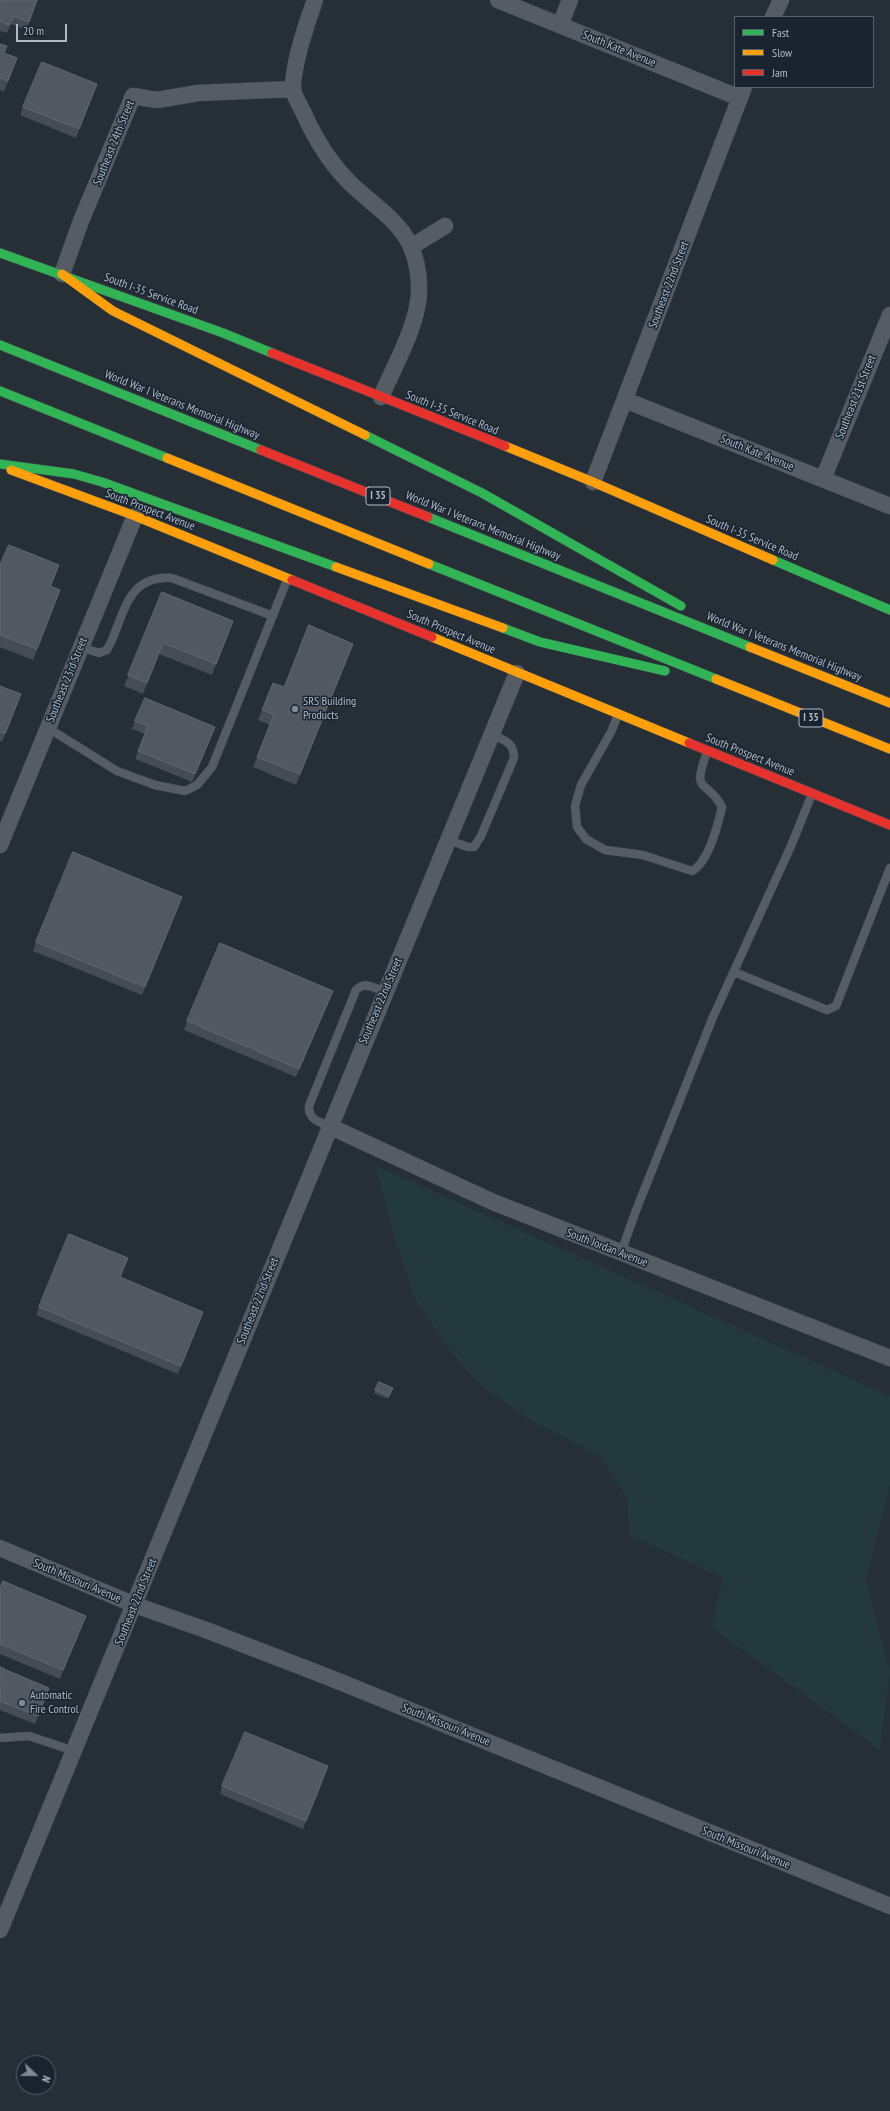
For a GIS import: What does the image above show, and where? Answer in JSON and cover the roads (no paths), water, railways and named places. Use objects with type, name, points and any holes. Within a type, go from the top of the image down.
[{"type":"main road","name":"South I-35 Service Road","points":[[0,253],[223,333],[381,398],[593,482],[890,610]]},
{"type":"main road","points":[[62,274],[113,312],[482,493],[687,609]]},
{"type":"main road","name":"World War I Veterans Memorial Highway","points":[[0,345],[890,703]]},
{"type":"main road","name":"I 35","points":[[0,391],[890,749]]},
{"type":"main road","points":[[0,465],[74,474],[102,482],[540,642],[733,687]]},
{"type":"main road","name":"South Prospect Avenue","points":[[0,465],[135,516],[288,577],[517,673],[890,825]]},
{"type":"main road","points":[[701,617],[755,648]]},
{"type":"street","points":[[315,0],[308,21],[293,89],[313,134],[330,159],[350,182],[399,225],[411,247],[417,269],[419,291],[413,321],[381,398]]},
{"type":"street","name":"South Kate Avenue","points":[[498,0],[560,25],[742,92]]},
{"type":"street","points":[[560,25],[570,0]]},
{"type":"street","points":[[773,16],[780,0]]},
{"type":"street","name":"Southeast 24th Street","points":[[62,274],[81,221],[133,96],[157,100],[198,93],[293,89]]},
{"type":"street","name":"Southeast 22nd Street","points":[[593,482],[742,92]]},
{"type":"street","points":[[411,247],[445,226]]},
{"type":"street","name":"Southeast 21st Street","points":[[823,479],[890,315]]},
{"type":"street","name":"South Kate Avenue","points":[[625,400],[890,506]]},
{"type":"street","name":"Southeast 23rd Street","points":[[0,845],[135,516]]},
{"type":"street","name":"Southeast 22nd Street","points":[[0,1930],[135,1605],[329,1126],[517,673]]},
{"type":"street","name":"South Jordan Avenue","points":[[329,1126],[493,1202],[890,1358]]},
{"type":"street","name":"South Missouri Avenue","points":[[0,1548],[135,1605],[206,1630],[333,1679],[890,1906]]},
{"type":"lane","points":[[80,647],[99,654],[107,650],[132,594],[143,582],[158,577],[172,578],[273,616]]},
{"type":"lane","points":[[48,728],[116,771],[155,785],[185,791],[197,785],[212,767],[288,577]]},
{"type":"lane","points":[[618,714],[611,732],[581,785],[575,806],[576,827],[586,839],[605,850],[644,855],[692,871],[697,869],[704,860],[722,807],[718,800],[704,789],[699,781],[700,770],[708,750]]},
{"type":"lane","points":[[448,840],[468,847],[474,847],[487,822],[514,758],[512,747],[509,742],[492,734]]},
{"type":"lane","points":[[621,1253],[710,1024],[791,846],[813,793]]},
{"type":"lane","points":[[734,972],[827,1010],[836,1006],[890,868]]},
{"type":"lane","points":[[329,1126],[312,1118],[308,1112],[309,1106],[356,990],[365,985],[385,992]]},
{"type":"lane","points":[[0,1738],[29,1736],[74,1751]]},
{"type":"place","name":"SRS Building Products","points":[[295,709]]},
{"type":"place","name":"Automatic Fire Control","points":[[22,1703]]}]
